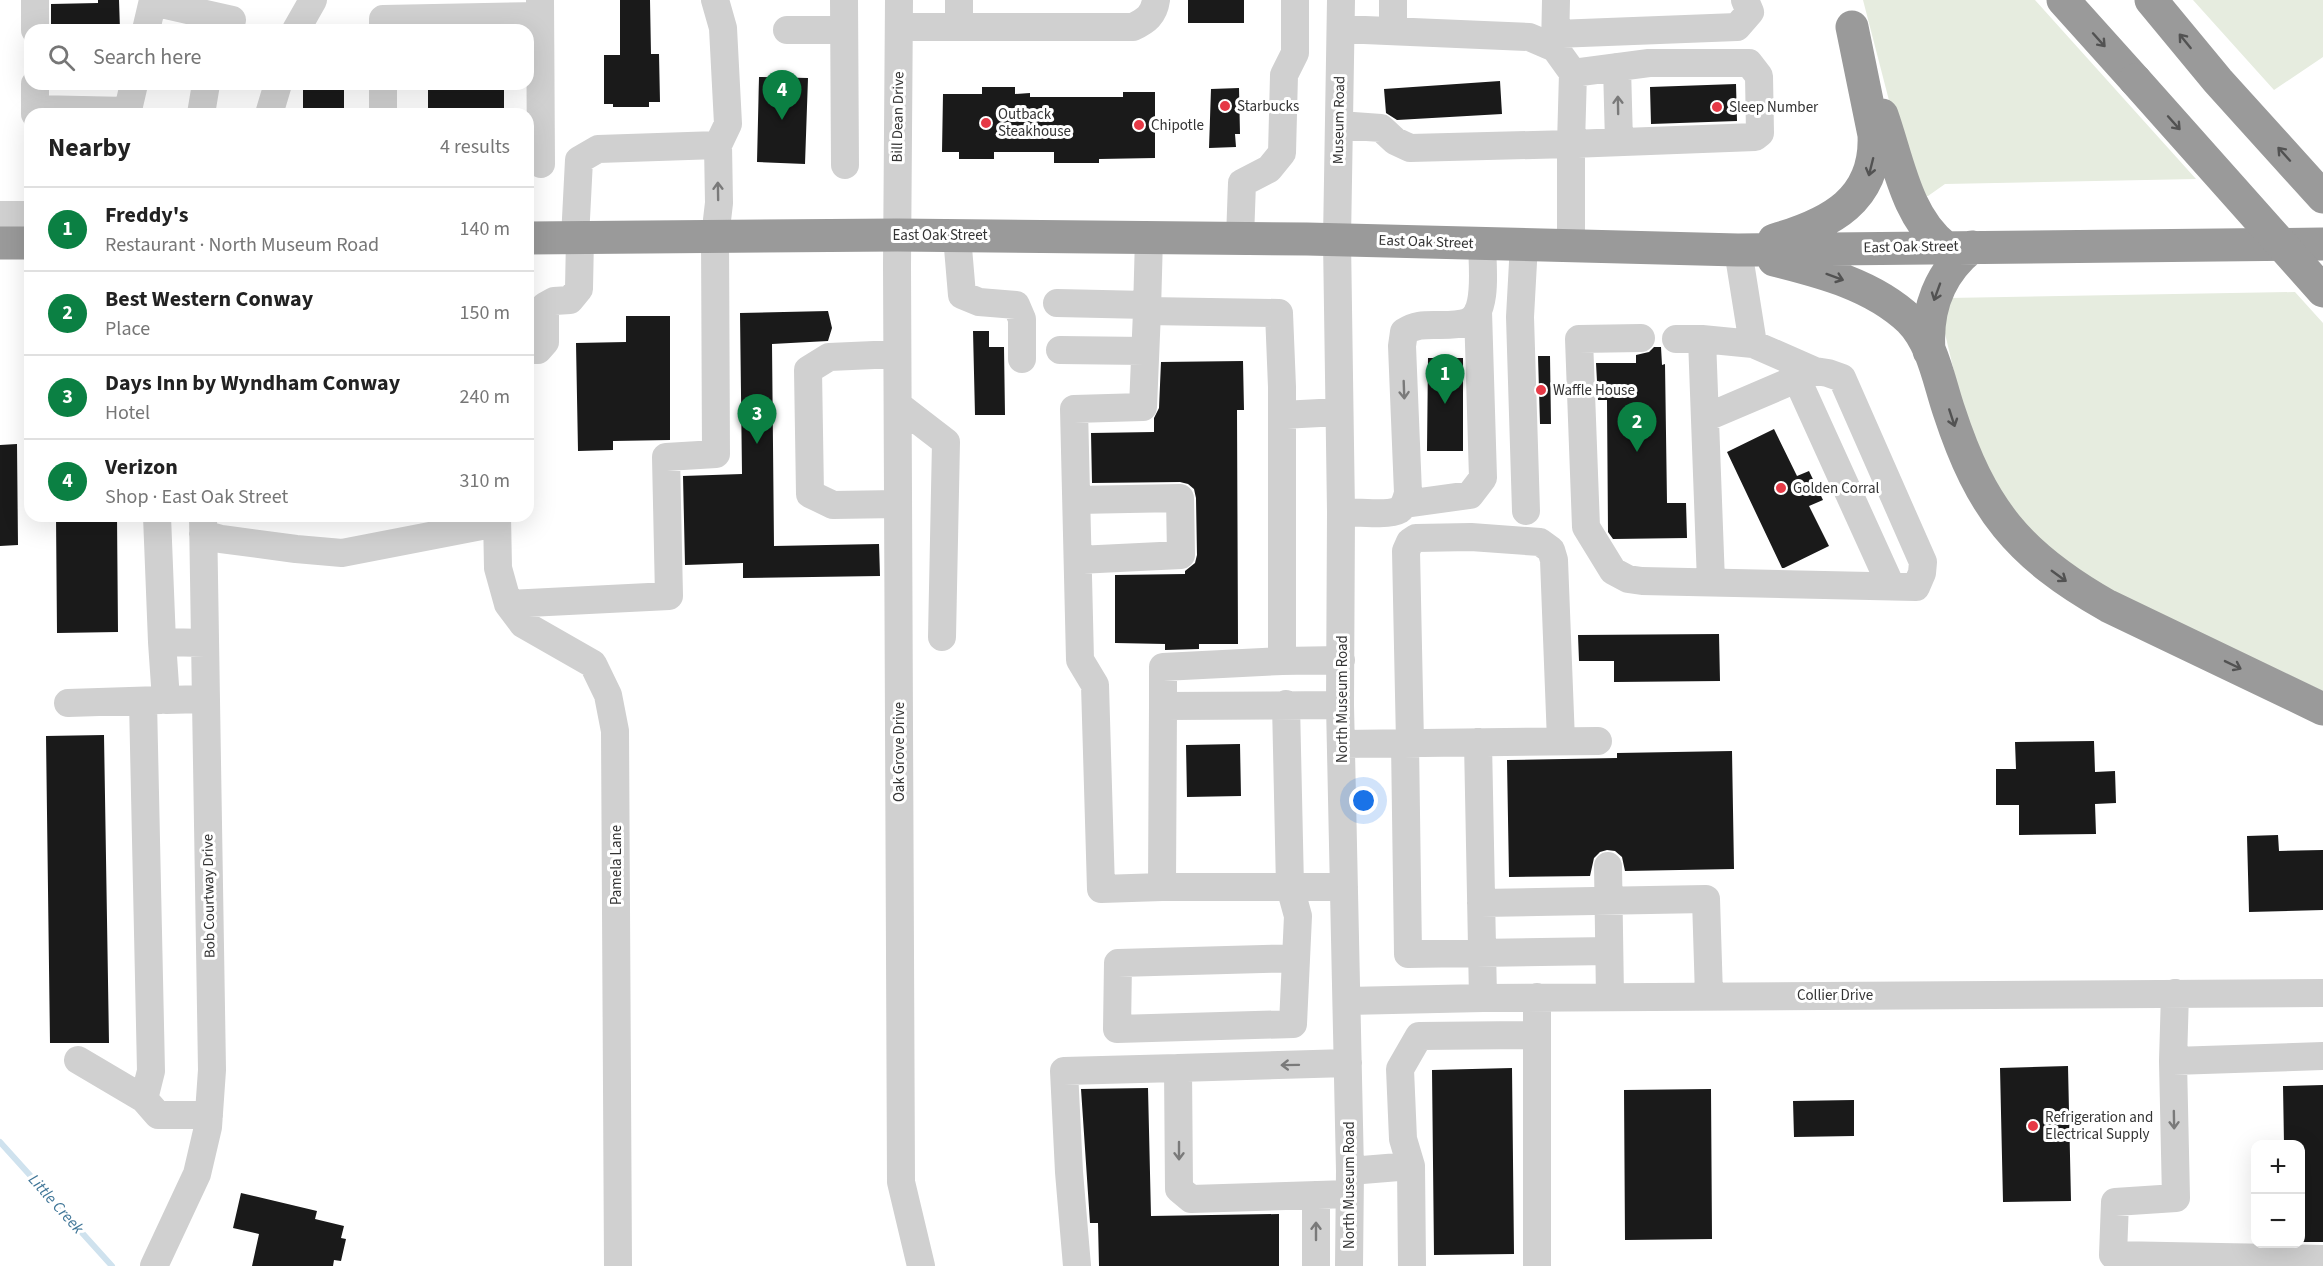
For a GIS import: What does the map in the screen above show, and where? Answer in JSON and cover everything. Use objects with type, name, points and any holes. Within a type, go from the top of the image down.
[{"type":"highway","points":[[2063,0],[2323,291]]},
{"type":"highway","points":[[2151,0],[2218,81],[2323,197]]},
{"type":"highway","points":[[1848,13],[1912,203],[1923,226],[1932,237],[1958,247],[1953,263],[1935,296],[1930,316],[1929,351]]},
{"type":"highway","points":[[1738,250],[1810,228],[1848,205],[1865,184],[1871,170],[1874,135],[1848,13]]},
{"type":"highway","name":"East Oak Street","points":[[534,238],[897,235],[1149,237],[1738,250],[2323,244]]},
{"type":"highway","points":[[0,243],[24,243]]},
{"type":"highway","points":[[1738,250],[1827,274],[1859,286],[1883,299],[1911,321],[1929,351],[1961,446],[1979,486],[1997,514],[2032,554],[2077,589],[2108,606],[2323,709]]},
{"type":"street","points":[[35,0],[35,24]]},
{"type":"street","points":[[299,24],[313,0]]},
{"type":"street","points":[[508,603],[669,596],[666,457],[716,454],[715,237],[719,203],[718,145],[728,124],[723,28],[714,0]]},
{"type":"street","points":[[844,0],[845,165]]},
{"type":"street","points":[[899,14],[959,13],[1133,27],[1145,21],[1155,10],[1156,0]]},
{"type":"street","points":[[1240,238],[1242,183],[1269,169],[1282,153],[1284,75],[1295,53],[1295,0]]},
{"type":"street","name":"Museum Road","points":[[1337,240],[1341,0]]},
{"type":"street","points":[[1393,0],[1393,31]]},
{"type":"street","points":[[1556,0],[1556,41],[1573,73],[1571,246]]},
{"type":"street","points":[[1295,53],[1340,40],[1393,31],[1529,37],[1556,41],[1737,27],[1750,12],[1745,0]]},
{"type":"street","points":[[148,24],[153,1],[234,17]]},
{"type":"street","points":[[382,16],[540,8],[534,165],[579,160],[598,149],[718,145]]},
{"type":"street","name":"Bill Dean Drive","points":[[897,235],[899,14]]},
{"type":"street","points":[[787,30],[844,30]]},
{"type":"street","points":[[1339,124],[1381,128],[1395,141],[1410,148],[1755,137],[1760,133],[1760,76],[1749,63],[1649,63],[1573,73]]},
{"type":"street","points":[[1617,68],[1619,142]]},
{"type":"street","points":[[202,108],[205,90]]},
{"type":"street","points":[[271,108],[276,90]]},
{"type":"street","points":[[383,90],[383,108]]},
{"type":"street","points":[[35,102],[130,103]]},
{"type":"street","points":[[534,350],[538,350],[545,342],[545,306],[554,301],[570,300],[579,289],[577,238],[579,160]]},
{"type":"street","points":[[0,215],[24,215]]},
{"type":"street","name":"Oak Grove Drive","points":[[897,235],[901,1182],[921,1266]]},
{"type":"street","points":[[957,236],[962,295],[979,302],[1016,305],[1022,319],[1022,359]]},
{"type":"street","points":[[1149,237],[1143,407],[1074,409],[1080,660],[1095,685],[1101,889],[1344,887]]},
{"type":"street","name":"North Museum Road","points":[[1337,240],[1341,512],[1340,705],[1350,1183],[1349,1266]]},
{"type":"street","points":[[1341,512],[1388,513],[1398,511],[1407,499],[1402,346],[1404,332],[1414,326],[1468,322],[1477,315],[1482,300],[1482,243]]},
{"type":"street","points":[[1476,488],[1526,498],[1520,317],[1524,244]]},
{"type":"street","points":[[1738,250],[1753,344]]},
{"type":"street","points":[[1057,303],[1280,313],[1282,661]]},
{"type":"street","points":[[1407,499],[1470,495],[1483,478],[1478,311]]},
{"type":"street","points":[[1641,338],[1580,339],[1586,526],[1613,571],[1628,579],[1642,581],[1916,587],[1922,573],[1923,562],[1842,378],[1828,373],[1806,375],[1705,418]]},
{"type":"street","points":[[1711,582],[1705,418],[1689,339],[1753,344],[1806,375],[1891,586]]},
{"type":"street","points":[[1060,351],[1146,351]]},
{"type":"street","points":[[897,354],[829,357],[808,370],[810,494],[833,505],[898,504]]},
{"type":"street","points":[[898,405],[946,442],[942,637]]},
{"type":"street","points":[[1282,416],[1340,412]]},
{"type":"street","points":[[1077,500],[1180,498],[1181,555],[1078,560]]},
{"type":"street","points":[[144,1099],[151,1071],[154,700],[162,642],[157,522]]},
{"type":"street","points":[[203,525],[221,539],[342,553],[488,522]]},
{"type":"street","name":"Pamela Lane","points":[[497,522],[498,568],[508,603],[523,624],[593,664],[608,695],[615,731],[618,1266]]},
{"type":"street","name":"Bob Courtway Drive","points":[[154,1266],[197,1174],[209,1115],[212,1070],[203,525]]},
{"type":"street","points":[[1561,741],[1554,560],[1551,550],[1540,542],[1471,537],[1416,538],[1410,542],[1406,551],[1408,954],[1609,951]]},
{"type":"street","points":[[162,642],[205,643]]},
{"type":"street","points":[[1162,887],[1163,667],[1341,660]]},
{"type":"street","points":[[68,703],[205,699]]},
{"type":"street","points":[[1286,704],[1290,886],[1298,916],[1293,1024],[1117,1029],[1118,963],[1296,958]]},
{"type":"street","points":[[1163,706],[1340,705]]},
{"type":"street","points":[[1341,744],[1598,741]]},
{"type":"street","points":[[1478,742],[1483,998]]},
{"type":"street","points":[[1608,866],[1610,997]]},
{"type":"street","points":[[1481,903],[1706,899],[1709,996]]},
{"type":"street","points":[[2175,993],[2173,1061],[2176,1198],[2115,1202],[2113,1255],[2323,1259]]},
{"type":"street","name":"Collier Drive","points":[[1347,1001],[1537,997],[2323,993]]},
{"type":"street","points":[[1537,997],[1537,1266]]},
{"type":"street","points":[[1412,1266],[1411,1166],[1403,1139],[1400,1069],[1419,1036],[1537,1035]]},
{"type":"street","points":[[2173,1061],[2323,1056]]},
{"type":"street","points":[[78,1060],[144,1099],[158,1115],[209,1115]]},
{"type":"street","points":[[1077,1266],[1064,1071],[1348,1063]]},
{"type":"street","points":[[1178,1068],[1179,1189],[1191,1199],[1316,1195],[1411,1166]]},
{"type":"street","points":[[1316,1195],[1316,1266]]},
{"type":"shaded area","points":[[1863,0],[2035,0],[2196,179],[1945,184],[1928,196],[1914,197]]},
{"type":"shaded area","points":[[2193,0],[2323,0],[2323,57],[2274,90]]},
{"type":"shaded area","points":[[2295,292],[2323,323],[2323,691],[2110,591],[2043,545],[1998,491],[1969,435],[1943,325],[1948,298]]},
{"type":"building","points":[[98,0],[119,0],[120,24],[51,24],[51,4],[98,3]]},
{"type":"building","points":[[620,0],[650,0],[651,54],[659,54],[660,102],[649,102],[649,107],[613,107],[613,104],[604,104],[604,55],[620,55]]},
{"type":"building","points":[[1188,0],[1244,0],[1244,23],[1188,23]]},
{"type":"building","points":[[759,77],[808,78],[805,164],[757,162]]},
{"type":"building","points":[[1500,81],[1502,114],[1397,120],[1386,113],[1384,89]]},
{"type":"building","points":[[1736,84],[1737,121],[1651,124],[1650,87]]},
{"type":"building","points":[[982,87],[1015,87],[1015,94],[1030,93],[1030,97],[1123,97],[1123,92],[1155,92],[1155,158],[1099,159],[1099,163],[1054,163],[1054,152],[994,152],[994,159],[959,159],[959,152],[942,152],[943,94],[982,94]]},
{"type":"building","name":"Starbucks","points":[[1239,88],[1240,134],[1235,134],[1236,147],[1209,148],[1211,89]]},
{"type":"building","points":[[303,90],[344,90],[344,108],[303,108]]},
{"type":"building","points":[[428,90],[504,90],[504,108],[428,108]]},
{"type":"building","points":[[828,311],[832,328],[828,341],[772,344],[774,546],[879,544],[880,576],[743,578],[743,563],[685,565],[683,476],[742,474],[740,313]]},
{"type":"building","points":[[626,316],[670,316],[670,440],[613,441],[613,450],[578,451],[576,343],[626,342]]},
{"type":"building","points":[[973,331],[989,331],[989,347],[1004,347],[1005,415],[975,415]]},
{"type":"building","points":[[1654,347],[1661,347],[1662,365],[1665,364],[1667,503],[1686,503],[1687,538],[1613,539],[1608,532],[1607,400],[1598,400],[1596,363],[1636,363],[1636,355],[1649,352]]},
{"type":"building","points":[[1538,356],[1550,356],[1551,424],[1540,424]]},
{"type":"building","points":[[1428,358],[1463,358],[1463,451],[1427,451]]},
{"type":"building","points":[[1243,361],[1244,410],[1237,410],[1238,644],[1199,644],[1199,649],[1165,650],[1165,644],[1115,643],[1115,575],[1185,574],[1185,571],[1195,563],[1197,555],[1196,498],[1194,489],[1180,482],[1092,483],[1091,433],[1154,432],[1154,418],[1159,408],[1161,362]]},
{"type":"building","name":"Golden Corral","points":[[1774,429],[1797,476],[1809,471],[1823,500],[1809,506],[1829,546],[1784,568],[1727,452]]},
{"type":"building","points":[[17,444],[18,545],[0,546],[0,445]]},
{"type":"building","points":[[56,522],[117,522],[118,632],[57,633]]},
{"type":"building","points":[[1719,634],[1720,681],[1614,682],[1614,661],[1579,661],[1578,635]]},
{"type":"building","points":[[104,735],[109,1043],[50,1043],[46,736]]},
{"type":"building","points":[[2094,741],[2095,772],[2115,771],[2116,803],[2095,804],[2096,834],[2019,835],[2019,805],[1996,805],[1996,769],[2016,769],[2015,742]]},
{"type":"building","points":[[1240,744],[1241,796],[1187,797],[1186,745]]},
{"type":"building","points":[[1732,751],[1734,869],[1625,871],[1622,857],[1615,851],[1607,850],[1600,852],[1594,858],[1590,876],[1509,877],[1507,760],[1617,758],[1617,753]]},
{"type":"building","points":[[2278,835],[2279,851],[2323,850],[2323,910],[2249,912],[2247,836]]},
{"type":"building","points":[[2068,1066],[2071,1201],[2003,1202],[2000,1068]]},
{"type":"building","points":[[1512,1068],[1514,1254],[1434,1255],[1432,1070]]},
{"type":"building","points":[[2323,1085],[2323,1242],[2305,1242],[2305,1140],[2284,1140],[2283,1086]]},
{"type":"building","points":[[1148,1088],[1151,1216],[1279,1214],[1279,1266],[1099,1266],[1098,1223],[1090,1223],[1081,1089]]},
{"type":"building","points":[[1711,1089],[1712,1239],[1625,1240],[1624,1090]]},
{"type":"building","points":[[1854,1100],[1854,1136],[1794,1137],[1793,1101]]},
{"type":"building","points":[[241,1193],[317,1211],[315,1219],[344,1226],[341,1238],[346,1239],[341,1261],[334,1260],[333,1266],[252,1266],[259,1234],[233,1228]]},
{"type":"waterway","name":"Little Creek","points":[[0,1142],[112,1266]]},
{"type":"place","name":"Starbucks","points":[[1225,106]]},
{"type":"place","name":"Sleep Number","points":[[1717,107]]},
{"type":"place","name":"Verizon","points":[[782,120]]},
{"type":"place","name":"Outback Steakhouse","points":[[986,123]]},
{"type":"place","name":"Chipotle","points":[[1139,125]]},
{"type":"place","name":"Waffle House","points":[[1541,390]]},
{"type":"place","name":"Freddy's","points":[[1445,404]]},
{"type":"place","name":"Days Inn by Wyndham Conway","points":[[757,444]]},
{"type":"place","name":"Best Western Conway","points":[[1637,452]]},
{"type":"place","name":"Golden Corral","points":[[1781,488]]},
{"type":"place","name":"Refrigeration and Electrical Supply","points":[[2033,1126]]}]
